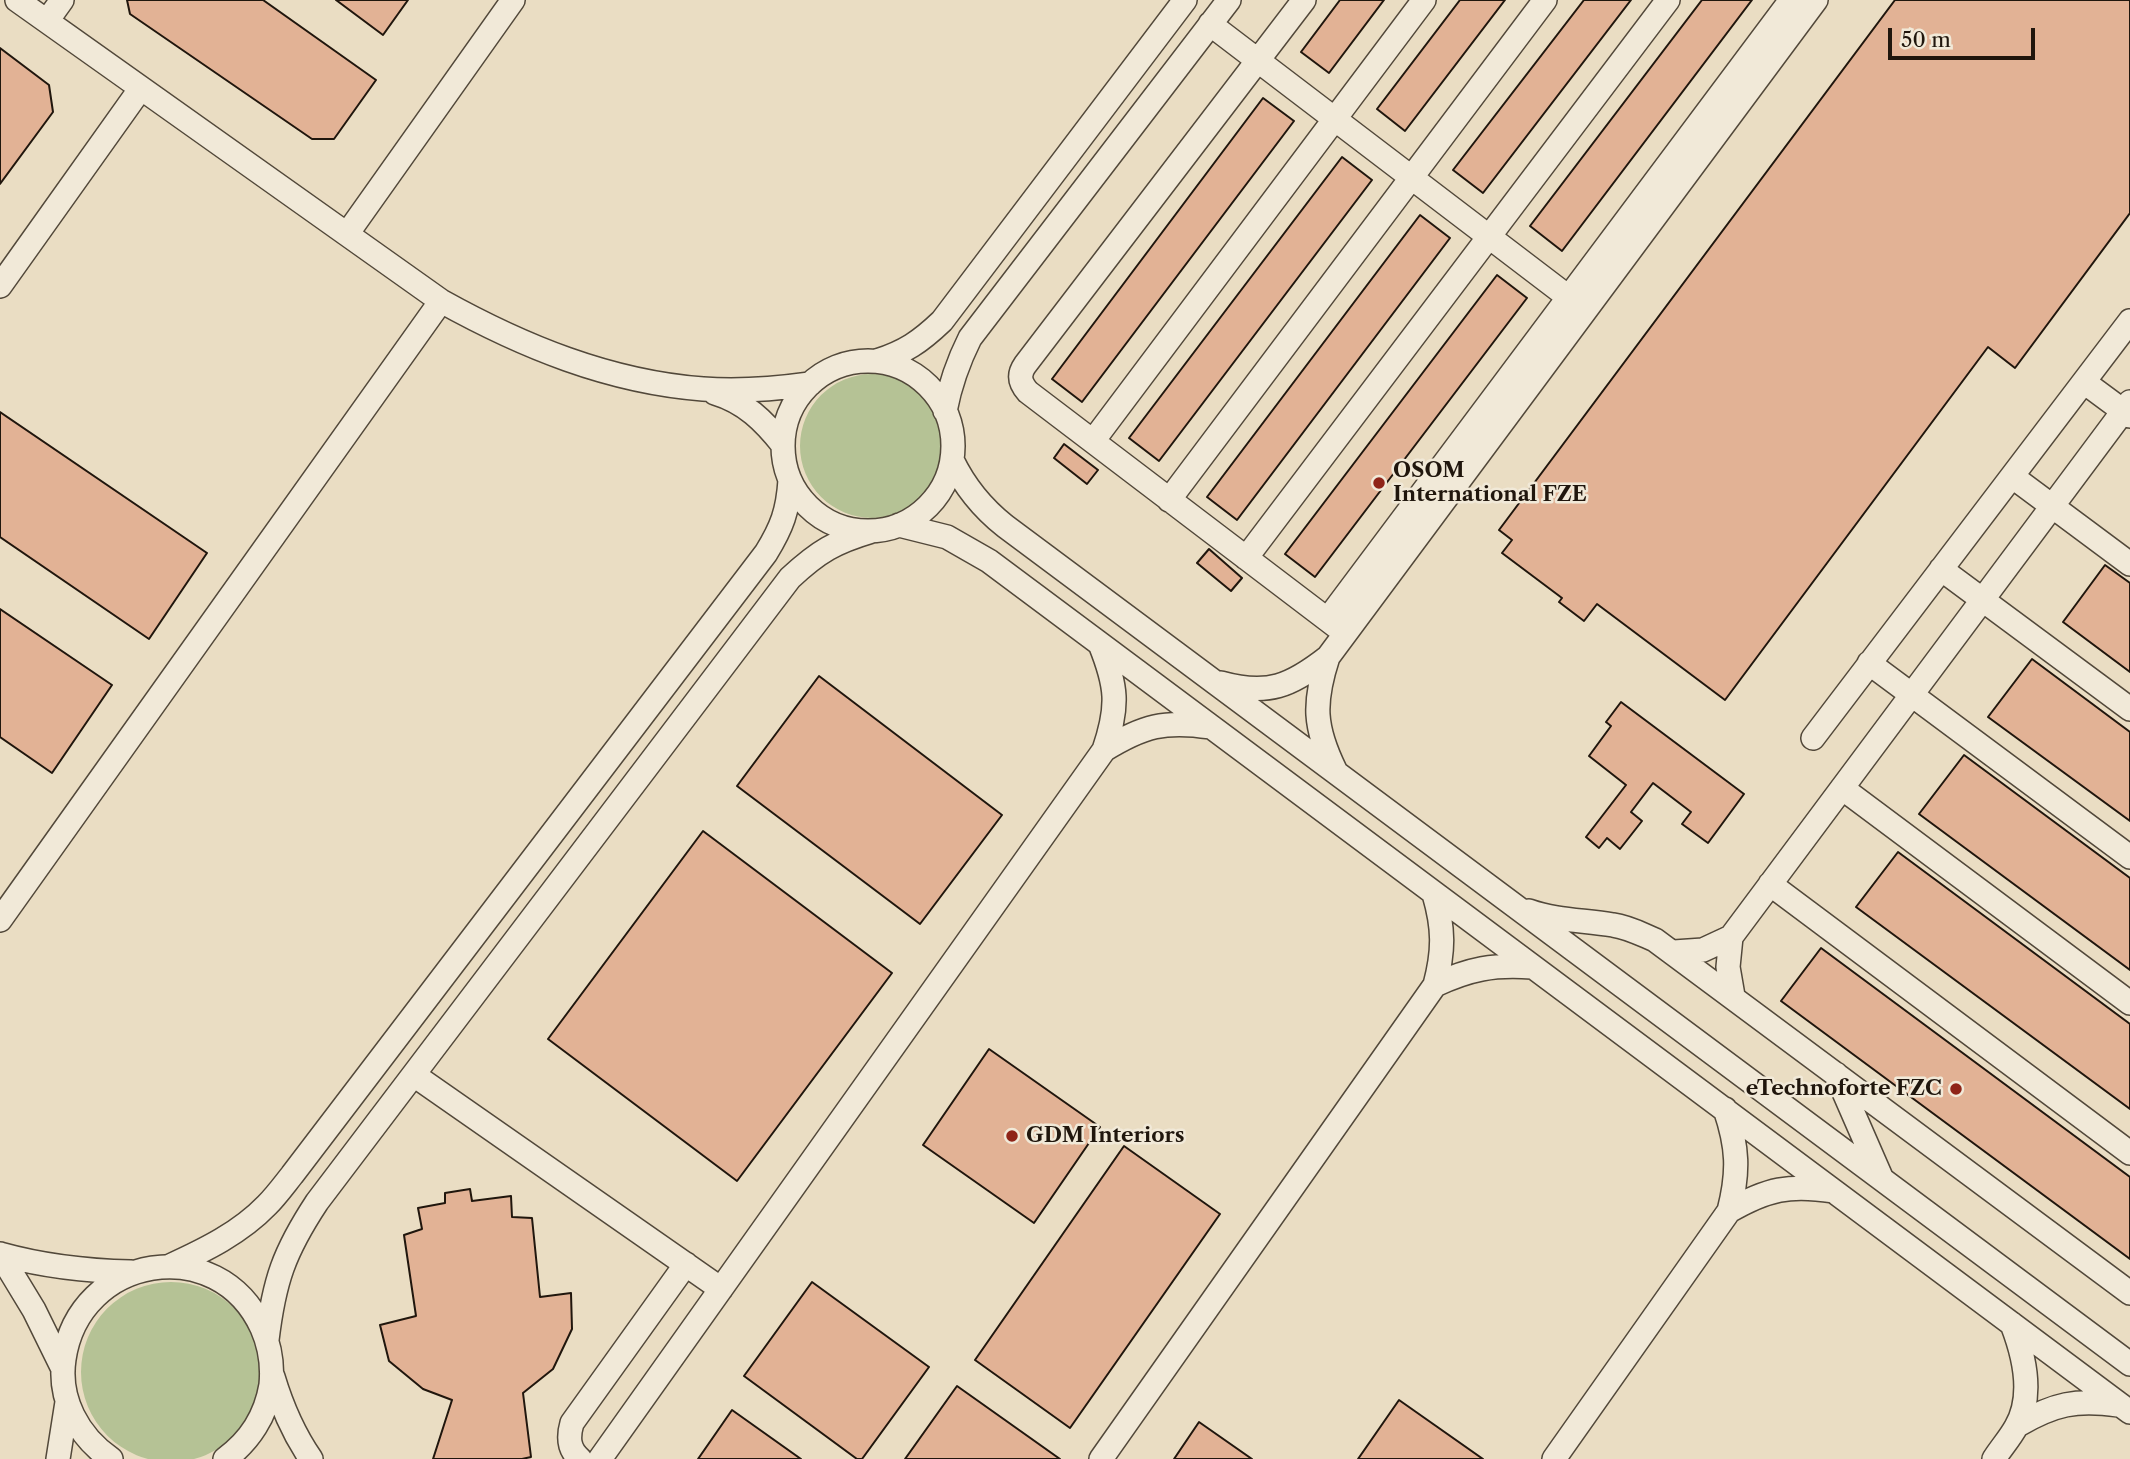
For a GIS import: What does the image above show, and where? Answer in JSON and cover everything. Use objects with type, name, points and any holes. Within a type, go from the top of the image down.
[{"type":"street","points":[[17,0],[441,301],[490,328],[554,355],[647,381],[702,389],[774,389],[810,384]]},
{"type":"street","points":[[47,21],[62,0]]},
{"type":"street","points":[[346,234],[513,0]]},
{"type":"street","points":[[872,531],[847,529],[823,519],[803,502],[790,480],[783,445],[786,422],[795,402],[810,384],[830,370],[853,362],[877,361],[901,353],[923,340],[942,321],[1185,0]]},
{"type":"street","points":[[945,411],[954,373],[970,338],[1229,0]]},
{"type":"street","points":[[1304,0],[1021,372],[1020,379],[1028,391],[1337,626]]},
{"type":"street","points":[[1093,441],[1424,0]]},
{"type":"street","points":[[1169,500],[1545,0]]},
{"type":"street","points":[[1246,558],[1668,0]]},
{"type":"street","points":[[1577,304],[1791,0]]},
{"type":"street","points":[[1336,773],[1323,746],[1317,716],[1319,685],[1337,626],[1577,304],[1816,0]]},
{"type":"street","points":[[1210,24],[1577,304]]},
{"type":"street","points":[[0,286],[141,88]]},
{"type":"street","points":[[0,920],[441,301]]},
{"type":"street","points":[[1812,738],[2130,321]]},
{"type":"street","points":[[267,1340],[281,1267],[297,1233],[317,1202],[790,578],[813,556],[841,541],[899,525],[918,515],[934,500],[945,481],[952,460],[952,435],[945,411],[934,393],[918,377],[877,361]]},
{"type":"street","points":[[1674,952],[1703,950],[1731,937],[1982,599],[2128,409],[2084,382]]},
{"type":"street","points":[[702,389],[748,408],[768,425],[783,445]]},
{"type":"street","points":[[952,460],[967,488],[988,513],[2130,1364]]},
{"type":"street","points":[[2013,477],[2130,564]]},
{"type":"street","points":[[170,1266],[205,1250],[238,1230],[267,1205],[292,1175],[766,553],[784,519],[790,480]]},
{"type":"street","points":[[899,525],[947,537],[969,548],[2126,1409]]},
{"type":"street","points":[[1941,569],[2130,709]]},
{"type":"street","points":[[600,1459],[1104,750],[1113,724],[1115,696],[1110,669],[1100,643]]},
{"type":"street","points":[[1213,681],[1243,689],[1274,688],[1303,676],[1328,656]]},
{"type":"street","points":[[1869,663],[2130,858]]},
{"type":"street","points":[[1104,750],[1128,735],[1155,726],[1184,723],[1212,727]]},
{"type":"street","points":[[1842,788],[2130,1003]]},
{"type":"street","points":[[1770,884],[2130,1153]]},
{"type":"street","points":[[1101,1459],[1435,985],[1441,963],[1443,939],[1441,916],[1434,894]]},
{"type":"street","points":[[1516,907],[1565,920],[1635,930],[1655,940],[2130,1293]]},
{"type":"street","points":[[1731,937],[1728,967],[1733,996]]},
{"type":"street","points":[[1435,985],[1482,967],[1532,967]]},
{"type":"street","points":[[1835,1072],[1882,1180]]},
{"type":"street","points":[[414,1075],[721,1289]]},
{"type":"street","points":[[1554,1459],[1729,1211],[1737,1160],[1733,1134],[1724,1109]]},
{"type":"street","points":[[1729,1211],[1754,1197],[1780,1189],[1807,1187],[1835,1191]]},
{"type":"street","points":[[0,1254],[66,1269],[134,1272]]},
{"type":"street","points":[[0,1254],[34,1310],[63,1369]]},
{"type":"street","points":[[580,1459],[569,1444],[572,1423],[686,1264]]},
{"type":"street","points":[[58,1459],[67,1402],[63,1369],[66,1344],[76,1320],[91,1299],[111,1283],[134,1272],[170,1266],[196,1270],[220,1280],[240,1296],[257,1317],[267,1340],[272,1374],[283,1408],[298,1440],[311,1459]]},
{"type":"street","points":[[1994,1459],[2018,1425],[2024,1400],[2026,1374],[2022,1348],[2012,1324]]},
{"type":"street","points":[[225,1459],[246,1441],[260,1421],[269,1398],[272,1374]]},
{"type":"street","points":[[67,1402],[78,1427],[95,1448],[111,1459]]},
{"type":"street","points":[[2018,1425],[2042,1411],[2068,1404],[2095,1402],[2126,1409]]},
{"type":"green space","points":[[872,374],[900,379],[923,395],[939,418],[944,446],[939,474],[923,497],[900,513],[872,518],[844,513],[821,497],[805,474],[800,446],[805,418],[821,395],[844,379]]},
{"type":"green space","points":[[171,1282],[189,1283],[206,1289],[235,1308],[254,1337],[260,1354],[260,1390],[254,1407],[235,1436],[206,1455],[189,1461],[171,1462],[153,1461],[136,1455],[107,1436],[88,1407],[82,1390],[81,1372],[82,1354],[88,1337],[107,1308],[136,1289],[153,1283]]},
{"type":"building","points":[[127,0],[263,0],[376,80],[334,139],[312,139],[130,14]]},
{"type":"building","points":[[336,0],[408,0],[383,35]]},
{"type":"building","points":[[1340,0],[1384,0],[1329,73],[1301,52]]},
{"type":"building","points":[[1460,0],[1505,0],[1405,131],[1377,109]]},
{"type":"building","points":[[1584,0],[1631,0],[1483,193],[1453,170]]},
{"type":"building","points":[[1702,0],[1752,0],[1562,251],[1530,226]]},
{"type":"building","points":[[1895,0],[2130,0],[2130,213],[2015,368],[1988,347],[1725,700],[1597,604],[1584,621],[1559,602],[1562,598],[1502,553],[1512,540],[1499,530]]},
{"type":"building","points":[[0,48],[49,85],[53,112],[0,184]]},
{"type":"building","points":[[1263,98],[1294,121],[1082,402],[1052,379]]},
{"type":"building","points":[[1342,157],[1372,180],[1159,461],[1129,438]]},
{"type":"building","points":[[1420,215],[1450,238],[1237,520],[1207,497]]},
{"type":"building","points":[[1497,275],[1527,298],[1315,577],[1285,554]]},
{"type":"building","points":[[0,412],[207,553],[149,639],[0,537]]},
{"type":"building","points":[[1064,444],[1098,470],[1087,484],[1054,458]]},
{"type":"building","points":[[1209,549],[1242,578],[1231,591],[1197,563]]},
{"type":"building","points":[[2105,565],[2130,583],[2130,672],[2063,622]]},
{"type":"building","points":[[0,609],[112,685],[52,773],[0,737]]},
{"type":"building","points":[[2032,659],[2130,732],[2130,821],[1988,717]]},
{"type":"building","points":[[819,676],[1002,815],[920,924],[737,786]]},
{"type":"building","points":[[1621,702],[1744,794],[1708,843],[1682,824],[1691,812],[1653,783],[1631,812],[1642,821],[1620,849],[1607,838],[1599,848],[1586,837],[1626,785],[1589,756],[1611,726],[1606,722]]},
{"type":"building","points":[[1964,755],[2130,878],[2130,970],[1919,814]]},
{"type":"building","points":[[703,831],[892,973],[737,1181],[548,1039]]},
{"type":"building","points":[[1898,852],[2130,1024],[2130,1109],[1856,907]]},
{"type":"building","name":"eTechnoforte FZC","points":[[1821,948],[2130,1177],[2130,1259],[1781,1001]]},
{"type":"building","name":"GDM Interiors","points":[[989,1049],[1100,1127],[1034,1223],[923,1145]]},
{"type":"building","points":[[1124,1146],[1220,1214],[1070,1428],[975,1360]]},
{"type":"building","points":[[470,1189],[472,1201],[511,1196],[512,1217],[532,1218],[540,1297],[571,1293],[572,1329],[553,1369],[523,1393],[531,1457],[522,1459],[433,1459],[452,1400],[423,1389],[389,1361],[380,1325],[416,1316],[404,1235],[422,1229],[418,1208],[445,1203],[445,1193]]},
{"type":"building","points":[[812,1282],[929,1367],[862,1459],[857,1459],[744,1376]]},
{"type":"building","points":[[957,1386],[1060,1459],[905,1459]]},
{"type":"building","points":[[1399,1400],[1483,1459],[1358,1459]]},
{"type":"building","points":[[732,1410],[801,1459],[698,1459]]},
{"type":"building","points":[[1199,1422],[1252,1459],[1174,1459]]},
{"type":"place","name":"OSOM International FZE","points":[[1379,483]]},
{"type":"place","name":"eTechnoforte FZC","points":[[1956,1089]]},
{"type":"place","name":"GDM Interiors","points":[[1012,1136]]}]
